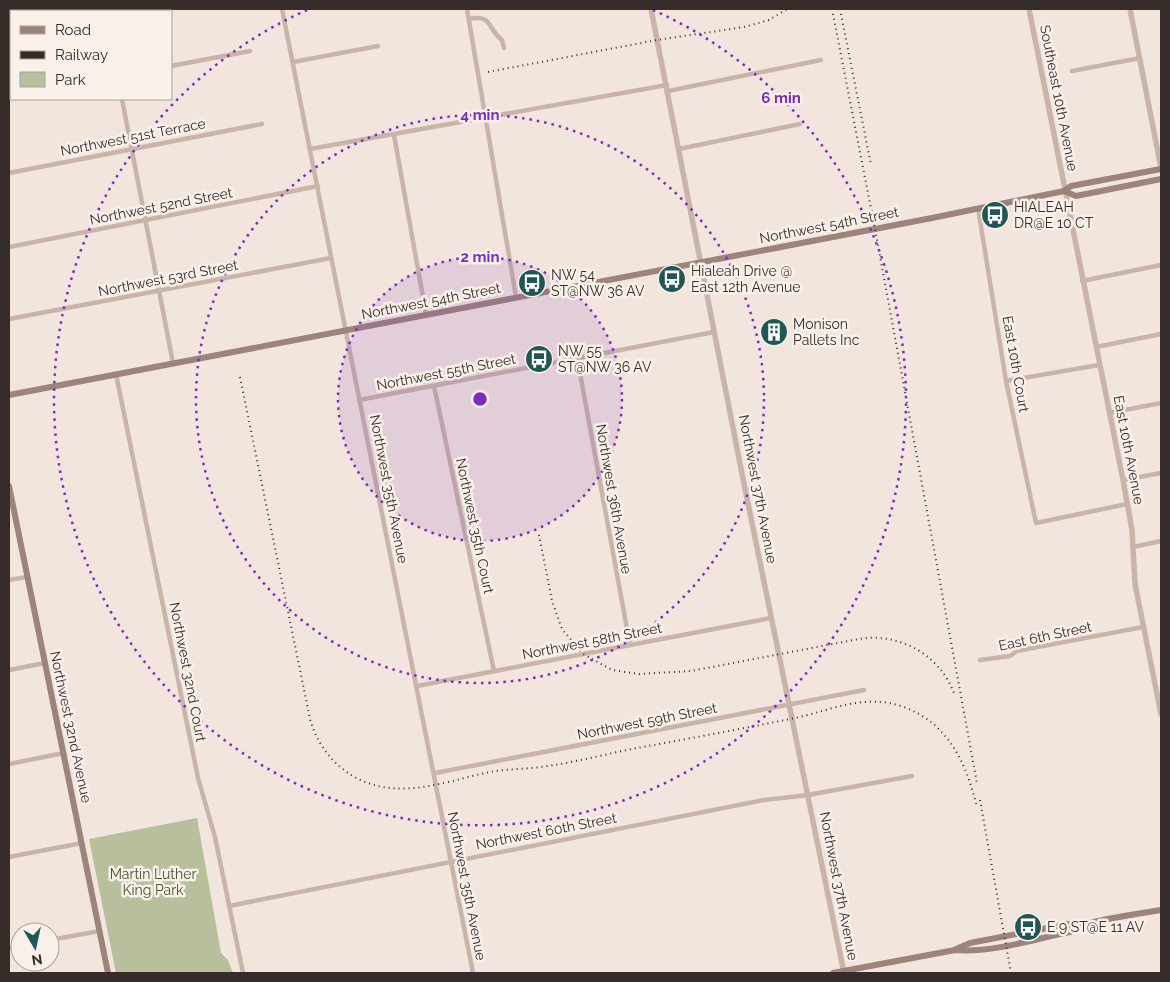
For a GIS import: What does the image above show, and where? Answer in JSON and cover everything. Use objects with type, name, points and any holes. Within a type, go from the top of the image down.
[{"type":"main road","name":"Northwest 54th Street","points":[[9,395],[701,263],[1064,191],[1071,186],[1161,168]]},
{"type":"main road","name":"Northwest 54th Street","points":[[1064,191],[1076,196],[1161,179]]},
{"type":"main road","name":"Northwest 32nd Avenue","points":[[9,487],[108,973]]},
{"type":"main road","points":[[833,973],[955,950],[970,943],[1068,924],[1074,927],[1161,910]]},
{"type":"main road","points":[[955,950],[971,951],[1003,946],[1070,932],[1074,927]]},
{"type":"street","name":"Northwest 35th Avenue","points":[[282,9],[435,773],[450,861],[473,973]]},
{"type":"street","points":[[467,9],[487,117],[516,297]]},
{"type":"street","name":"Northwest 37th Avenue","points":[[652,9],[714,332],[843,972]]},
{"type":"street","name":"Southeast 10th Avenue","points":[[1029,9],[1064,191]]},
{"type":"street","points":[[1130,9],[1161,168]]},
{"type":"street","points":[[469,19],[482,17],[489,21],[494,34],[502,40],[504,48]]},
{"type":"street","points":[[293,62],[378,46]]},
{"type":"street","points":[[172,66],[250,51]]},
{"type":"street","points":[[1072,71],[1140,58]]},
{"type":"street","points":[[310,149],[821,60]]},
{"type":"street","points":[[122,100],[173,363]]},
{"type":"street","name":"Northwest 51st Terrace","points":[[9,173],[262,124]]},
{"type":"street","points":[[679,149],[800,124]]},
{"type":"street","points":[[394,134],[426,314]]},
{"type":"street","name":"Northwest 52nd Street","points":[[9,247],[318,186]]},
{"type":"street","name":"East 10th Avenue","points":[[1064,191],[1123,480],[1133,547],[1135,582],[1161,714]]},
{"type":"street","name":"East 10th Court","points":[[978,208],[1006,381],[1036,523],[1127,504]]},
{"type":"street","name":"Northwest 53rd Street","points":[[9,319],[331,258]]},
{"type":"street","points":[[1082,281],[1161,265]]},
{"type":"street","name":"Northwest 55th Street","points":[[360,400],[714,332]]},
{"type":"street","points":[[1096,347],[1161,334]]},
{"type":"street","name":"Northwest 36th Avenue","points":[[577,357],[630,645]]},
{"type":"street","points":[[1006,381],[1099,365]]},
{"type":"street","name":"Northwest 32nd Court","points":[[116,374],[197,771],[215,837],[243,973]]},
{"type":"street","name":"Northwest 35th Court","points":[[434,386],[494,671]]},
{"type":"street","points":[[1109,414],[1161,403]]},
{"type":"street","points":[[1123,480],[1161,472]]},
{"type":"street","points":[[1133,547],[1161,541]]},
{"type":"street","points":[[9,580],[27,577]]},
{"type":"street","name":"Northwest 58th Street","points":[[417,686],[771,618]]},
{"type":"street","name":"East 6th Street","points":[[980,660],[1010,656],[1017,651],[1143,627]]},
{"type":"street","points":[[9,670],[45,662]]},
{"type":"street","name":"Northwest 59th Street","points":[[435,773],[864,690]]},
{"type":"street","points":[[9,764],[64,753]]},
{"type":"street","name":"Northwest 60th Street","points":[[229,906],[764,800],[808,795],[912,776]]},
{"type":"street","points":[[9,857],[82,843]]},
{"type":"street","points":[[60,938],[100,931]]},
{"type":"green space","name":"Martin Luther King Park","points":[[197,818],[221,953],[228,960],[233,973],[116,973],[89,839]]},
{"type":"railway","points":[[488,72],[657,40],[744,27],[769,20],[787,9]]},
{"type":"railway","points":[[832,9],[875,229],[977,783]]},
{"type":"railway","points":[[840,9],[871,165]]},
{"type":"railway","points":[[240,377],[310,719],[314,731],[327,753],[354,777],[378,786],[392,788],[422,787],[495,771],[535,768],[734,730],[795,718],[849,704],[876,702],[890,703],[920,714],[944,735],[961,761],[977,807]]},
{"type":"railway","points":[[539,535],[552,601],[562,629],[583,654],[612,670],[639,674],[691,671],[859,639],[889,639],[904,643],[930,659],[949,682],[955,696]]},
{"type":"railway","points":[[980,800],[1011,973]]},
{"type":"place","name":"HIALEAH DR@E 10 CT","points":[[995,215]]},
{"type":"place","name":"Hialeah Drive @ East 12th Avenue","points":[[672,279]]},
{"type":"place","name":"NW 54 ST@NW 36 AV","points":[[532,283]]},
{"type":"place","name":"Monison Pallets Inc","points":[[774,332]]},
{"type":"place","name":"NW 55 ST@NW 36 AV","points":[[539,359]]},
{"type":"place","name":"E 9 ST@E 11 AV","points":[[1028,927]]}]
